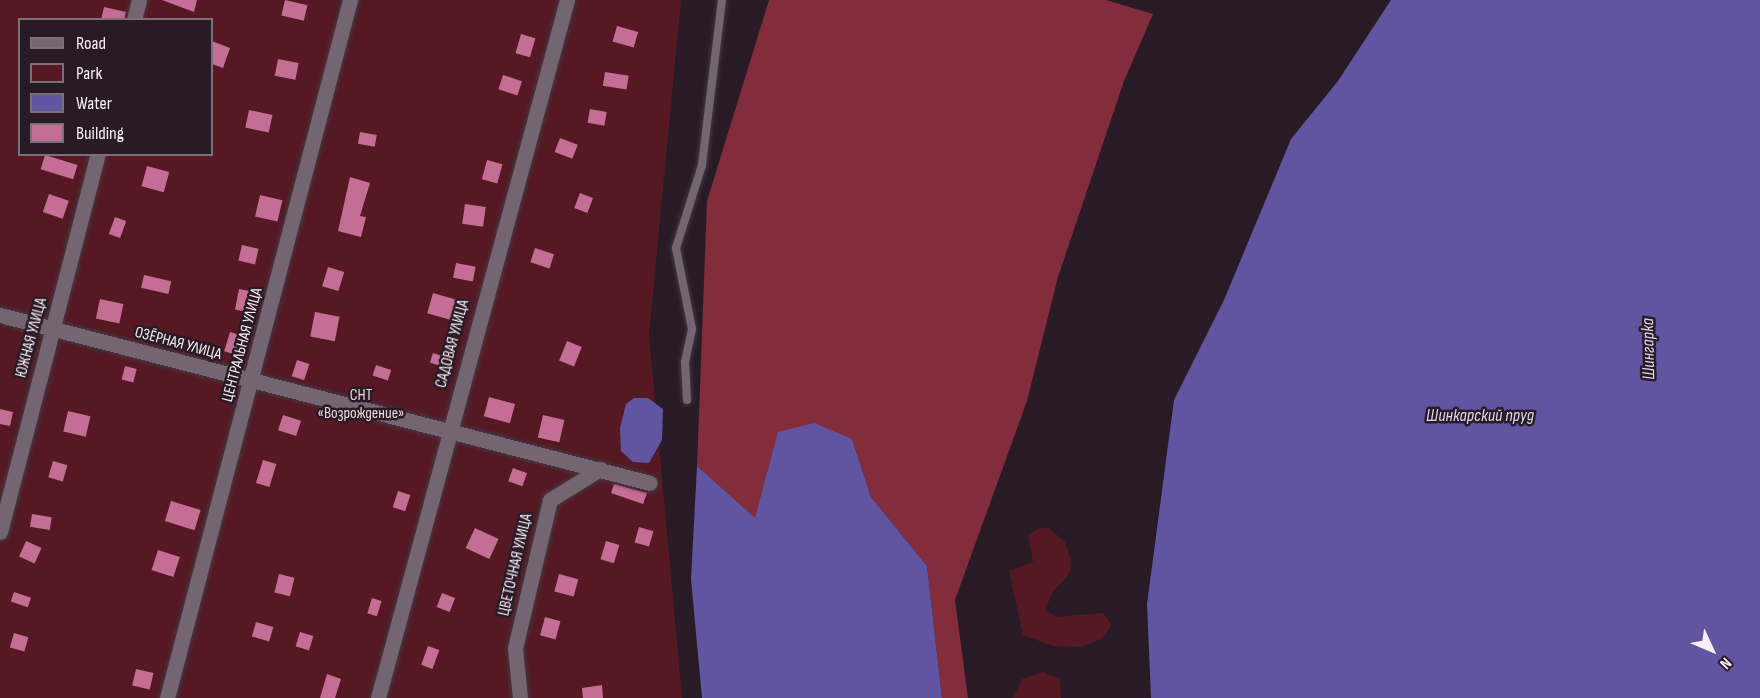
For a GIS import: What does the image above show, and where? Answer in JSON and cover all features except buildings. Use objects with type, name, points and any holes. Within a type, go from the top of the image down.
[{"type":"street","points":[[134,18],[139,0]]},
{"type":"street","name":"ЦЕНТРАЛЬНАЯ УЛИЦА","points":[[167,698],[253,383],[350,0]]},
{"type":"street","name":"САДОВАЯ УЛИЦА","points":[[378,698],[448,430],[567,0]]},
{"type":"street","name":"ЮЖНАЯ УЛИЦА","points":[[0,532],[97,156]]},
{"type":"street","name":"ОЗЁРНАЯ УЛИЦА","points":[[0,315],[253,383],[448,430],[650,483]]},
{"type":"street","name":"ЦВЕТОЧНАЯ УЛИЦА","points":[[520,698],[515,648],[550,500],[596,468]]},
{"type":"lane","points":[[687,400],[685,362],[692,329],[676,248],[702,165],[722,0]]},
{"type":"green space","name":"СНТ «Возрождение»","points":[[0,0],[681,0],[649,335],[682,698],[0,698]]},
{"type":"green space","points":[[1040,528],[1049,528],[1065,542],[1071,559],[1070,573],[1051,594],[1046,610],[1056,617],[1103,613],[1112,625],[1101,639],[1081,647],[1053,646],[1023,635],[1009,571],[1033,562],[1028,534]]},
{"type":"green space","points":[[1043,672],[1060,679],[1061,698],[1013,698],[1022,679]]},
{"type":"shaded area","points":[[769,0],[1106,0],[1153,14],[1124,81],[1058,277],[1027,401],[955,600],[968,698],[942,698],[927,566],[871,497],[852,439],[755,519],[697,466],[707,201]]},
{"type":"water","name":"Шинкарский пруд","points":[[1391,0],[1760,0],[1760,698],[1151,698],[1147,604],[1174,400],[1224,300],[1291,139],[1338,81]]},
{"type":"water","points":[[634,398],[648,398],[663,409],[662,440],[649,463],[633,462],[621,451],[620,428],[626,404]]},
{"type":"water","points":[[814,423],[852,439],[871,497],[927,566],[942,698],[702,698],[691,579],[697,466],[755,518],[778,432]]},
{"type":"water label","name":"Шингарка","points":[[1649,349]]}]
